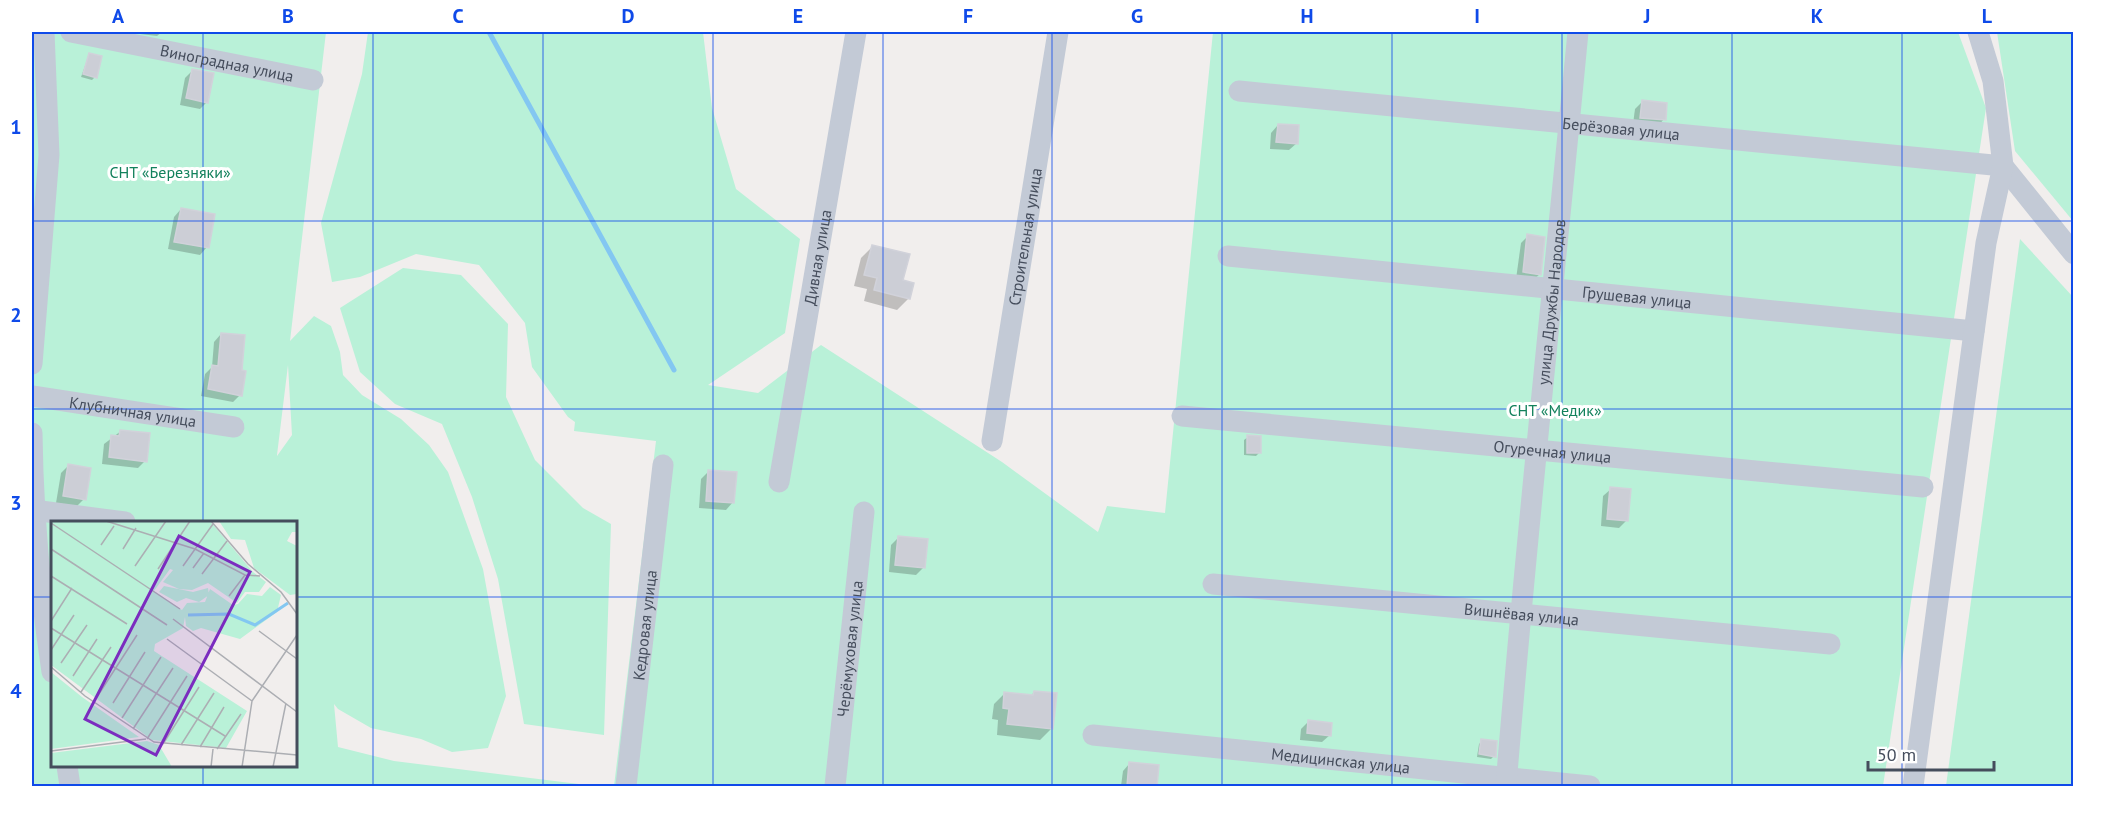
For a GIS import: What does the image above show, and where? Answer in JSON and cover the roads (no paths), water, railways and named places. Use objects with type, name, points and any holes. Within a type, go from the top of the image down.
[{"type":"street","points":[[32,364],[50,155],[44,32]]},
{"type":"street","name":"Виноградная улица","points":[[71,32],[313,80]]},
{"type":"street","name":"Дивная улица","points":[[779,482],[856,32]]},
{"type":"street","name":"Строительная улица","points":[[992,441],[1058,32]]},
{"type":"street","name":"улица Дружбы Народов","points":[[1506,782],[1535,449],[1554,288],[1578,32]]},
{"type":"street","points":[[1913,786],[1986,243],[2003,166],[1993,81],[1978,32]]},
{"type":"street","name":"Берёзовая улица","points":[[1239,91],[2003,166]]},
{"type":"street","points":[[2003,166],[2073,254]]},
{"type":"street","name":"Грушевая улица","points":[[1228,256],[1974,331]]},
{"type":"street","name":"Клубничная улица","points":[[32,396],[234,427]]},
{"type":"street","name":"Огуречная улица","points":[[1182,416],[1923,487]]},
{"type":"street","points":[[32,433],[33,510],[51,665]]},
{"type":"street","name":"Кедровая улица","points":[[626,786],[663,465]]},
{"type":"street","points":[[33,510],[117,521]]},
{"type":"street","name":"Черёмуховая улица","points":[[835,786],[864,512]]},
{"type":"street","name":"Вишнёвая улица","points":[[1213,584],[1830,644]]},
{"type":"street","name":"Медицинская улица","points":[[1093,735],[1506,782],[1590,786]]},
{"type":"street","points":[[67,767],[70,786]]},
{"type":"waterway","points":[[489,32],[674,370]]},
{"type":"park label","name":"СНТ «Березняки»","points":[[170,172]]},
{"type":"park label","name":"СНТ «Медик»","points":[[1555,410]]}]
